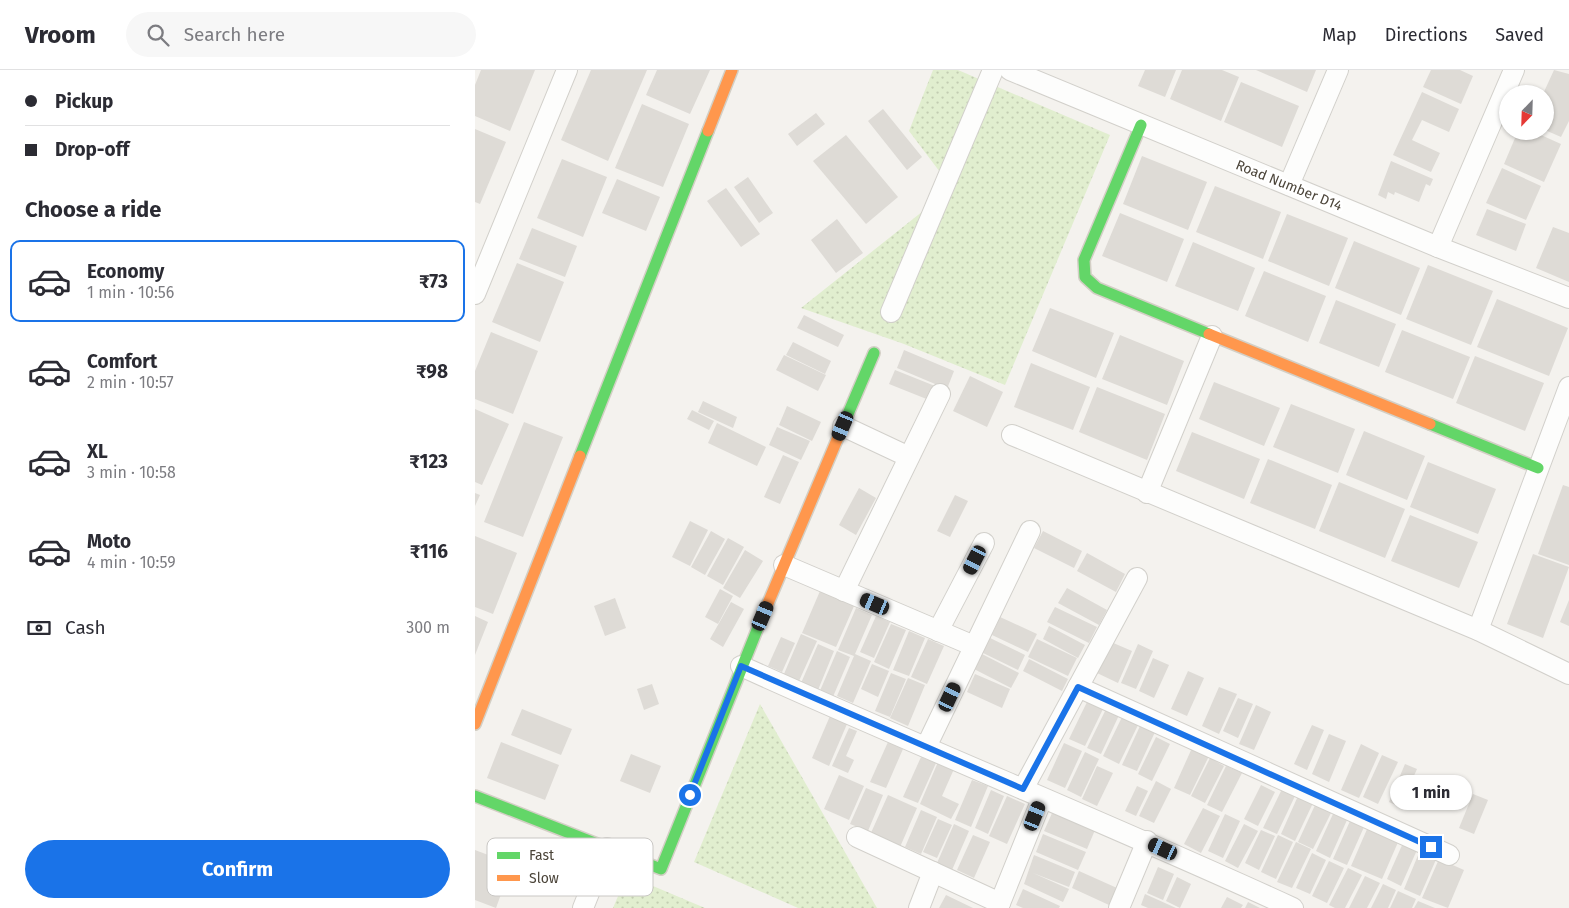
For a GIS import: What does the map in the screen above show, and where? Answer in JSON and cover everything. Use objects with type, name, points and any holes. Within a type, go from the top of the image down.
[{"type":"street","points":[[475,294],[567,70]]},
{"type":"street","points":[[475,724],[732,70]]},
{"type":"street","points":[[891,312],[993,70]]},
{"type":"street","name":"Road Number D14","points":[[1010,70],[1438,247],[1569,298]]},
{"type":"street","points":[[1289,185],[1338,70]]},
{"type":"street","points":[[1438,247],[1514,70]]},
{"type":"street","points":[[1141,125],[1085,260],[1085,277],[1097,288],[1538,468]]},
{"type":"street","points":[[1147,493],[1212,336]]},
{"type":"street","points":[[653,866],[661,869],[741,666],[874,353]]},
{"type":"street","points":[[1478,630],[1569,387]]},
{"type":"street","points":[[844,590],[940,394]]},
{"type":"street","points":[[843,426],[909,458]]},
{"type":"street","points":[[1012,435],[1478,630],[1569,674]]},
{"type":"street","points":[[926,747],[1030,531]]},
{"type":"street","points":[[938,631],[984,543]]},
{"type":"street","points":[[785,565],[974,646]]},
{"type":"street","points":[[1023,789],[1137,578]]},
{"type":"street","points":[[741,666],[1042,799],[1147,841],[1293,908]]},
{"type":"street","points":[[1078,687],[1449,855]]},
{"type":"street","points":[[475,796],[582,838]]},
{"type":"street","points":[[857,837],[933,872],[999,906],[1042,799]]},
{"type":"street","points":[[1119,908],[1147,841]]},
{"type":"street","points":[[919,908],[933,872]]},
{"type":"street","points":[[583,908],[588,896]]},
{"type":"green space","points":[[933,70],[958,70],[1110,135],[1005,385],[904,344],[801,308],[952,188],[909,131]]},
{"type":"green space","points":[[760,704],[877,908],[798,908],[694,862]]},
{"type":"green space","points":[[653,886],[705,908],[613,908],[618,896],[653,896]]},
{"type":"building","points":[[481,70],[535,70],[510,131],[475,116],[475,85]]},
{"type":"building","points":[[591,70],[647,70],[608,161],[561,140]]},
{"type":"building","points":[[657,70],[710,70],[690,114],[646,95]]},
{"type":"building","points":[[1145,70],[1176,70],[1165,97],[1138,86]]},
{"type":"building","points":[[1182,70],[1222,70],[1239,77],[1221,121],[1170,99]]},
{"type":"building","points":[[1256,70],[1316,70],[1307,92]]},
{"type":"building","points":[[1431,70],[1460,70],[1473,76],[1461,104],[1423,87]]},
{"type":"building","points":[[1554,70],[1569,74],[1569,121],[1561,137],[1554,134],[1554,85],[1547,85]]},
{"type":"building","points":[[1241,82],[1299,106],[1282,147],[1224,122]]},
{"type":"building","points":[[1422,92],[1459,109],[1449,132],[1422,120],[1412,140],[1440,153],[1431,172],[1393,155]]},
{"type":"building","points":[[642,104],[689,124],[663,187],[615,168]]},
{"type":"building","points":[[883,109],[922,157],[907,170],[868,121]]},
{"type":"building","points":[[816,113],[825,124],[797,146],[788,134]]},
{"type":"building","points":[[475,129],[506,142],[480,204],[475,202]]},
{"type":"building","points":[[846,135],[898,197],[866,224],[813,161]]},
{"type":"building","points":[[1514,140],[1552,140],[1561,144],[1544,182],[1504,164]]},
{"type":"building","points":[[1142,156],[1207,182],[1188,230],[1123,204]]},
{"type":"building","points":[[562,159],[607,177],[583,237],[537,218]]},
{"type":"building","points":[[1391,161],[1433,179],[1430,186],[1426,184],[1419,202],[1395,192],[1394,195],[1388,192],[1386,199],[1378,195]]},
{"type":"building","points":[[1502,168],[1541,186],[1526,220],[1486,203]]},
{"type":"building","points":[[748,177],[773,213],[759,223],[734,187]]},
{"type":"building","points":[[617,179],[660,197],[646,231],[602,213]]},
{"type":"building","points":[[1215,186],[1281,212],[1263,259],[1196,232]]},
{"type":"building","points":[[726,188],[760,234],[741,247],[707,201]]},
{"type":"building","points":[[1487,209],[1526,224],[1516,251],[1476,235]]},
{"type":"building","points":[[1120,213],[1184,239],[1167,282],[1102,256]]},
{"type":"building","points":[[1287,214],[1348,238],[1329,286],[1268,261]]},
{"type":"building","points":[[837,219],[863,253],[836,273],[811,240]]},
{"type":"building","points":[[1553,227],[1569,233],[1569,282],[1536,268]]},
{"type":"building","points":[[532,228],[577,246],[565,277],[519,259]]},
{"type":"building","points":[[1354,241],[1420,268],[1401,315],[1335,288]]},
{"type":"building","points":[[1193,242],[1255,268],[1238,311],[1175,286]]},
{"type":"building","points":[[517,263],[564,282],[540,342],[492,322]]},
{"type":"building","points":[[1428,265],[1493,291],[1471,345],[1406,319]]},
{"type":"building","points":[[1264,271],[1326,296],[1308,342],[1245,316]]},
{"type":"building","points":[[1497,299],[1568,328],[1549,376],[1477,347]]},
{"type":"building","points":[[1336,300],[1396,324],[1379,367],[1319,343]]},
{"type":"building","points":[[1050,308],[1114,333],[1096,378],[1032,351]]},
{"type":"building","points":[[804,315],[844,335],[838,347],[797,328]]},
{"type":"building","points":[[1402,330],[1470,357],[1453,399],[1385,372]]},
{"type":"building","points":[[491,332],[538,351],[513,414],[475,399],[475,371]]},
{"type":"building","points":[[1120,335],[1184,361],[1167,405],[1102,379]]},
{"type":"building","points":[[793,342],[831,361],[825,374],[786,355]]},
{"type":"building","points":[[904,350],[954,371],[947,389],[897,368]]},
{"type":"building","points":[[784,355],[826,375],[818,391],[776,370]]},
{"type":"building","points":[[1475,356],[1544,383],[1525,431],[1456,403]]},
{"type":"building","points":[[1031,363],[1090,387],[1073,430],[1014,407]]},
{"type":"building","points":[[895,370],[935,386],[929,400],[889,384]]},
{"type":"building","points":[[970,376],[1003,392],[987,427],[953,411]]},
{"type":"building","points":[[1214,382],[1280,408],[1264,446],[1199,419]]},
{"type":"building","points":[[1097,387],[1165,414],[1147,460],[1079,432]]},
{"type":"building","points":[[703,401],[737,417],[733,428],[698,412]]},
{"type":"building","points":[[1291,404],[1355,429],[1338,473],[1273,447]]},
{"type":"building","points":[[787,406],[821,422],[812,441],[779,425]]},
{"type":"building","points":[[475,409],[509,424],[482,485],[475,482]]},
{"type":"building","points":[[692,410],[714,421],[709,430],[687,419]]},
{"type":"building","points":[[524,422],[563,437],[523,537],[484,522]]},
{"type":"building","points":[[717,423],[766,447],[757,466],[708,443]]},
{"type":"building","points":[[777,427],[810,441],[801,460],[769,445]]},
{"type":"building","points":[[1364,431],[1425,456],[1407,500],[1346,475]]},
{"type":"building","points":[[1192,432],[1260,459],[1244,499],[1176,471]]},
{"type":"building","points":[[783,455],[799,462],[780,504],[764,497]]},
{"type":"building","points":[[1268,459],[1332,485],[1315,529],[1250,503]]},
{"type":"building","points":[[1428,462],[1496,489],[1478,534],[1410,507]]},
{"type":"building","points":[[1339,482],[1405,509],[1385,558],[1319,531]]},
{"type":"building","points":[[1563,485],[1569,487],[1569,565],[1538,554]]},
{"type":"building","points":[[859,488],[876,498],[856,535],[839,525]]},
{"type":"building","points":[[475,493],[480,495],[475,506]]},
{"type":"building","points":[[955,495],[968,501],[950,537],[937,531]]},
{"type":"building","points":[[1410,515],[1478,542],[1459,588],[1391,561]]},
{"type":"building","points":[[690,521],[708,530],[690,566],[672,557]]},
{"type":"building","points":[[711,531],[725,539],[705,575],[691,567]]},
{"type":"building","points":[[1043,531],[1082,551],[1074,568],[1034,548]]},
{"type":"building","points":[[475,536],[517,553],[493,614],[475,607]]},
{"type":"building","points":[[728,538],[744,547],[723,585],[707,576]]},
{"type":"building","points":[[745,550],[763,561],[740,598],[723,588]]},
{"type":"building","points":[[1087,553],[1125,574],[1116,592],[1077,571]]},
{"type":"building","points":[[1533,554],[1569,567],[1543,638],[1507,624]]},
{"type":"building","points":[[1067,588],[1107,610],[1099,625],[1058,603]]},
{"type":"building","points":[[720,589],[733,596],[718,624],[705,617]]},
{"type":"building","points":[[820,591],[854,606],[836,647],[802,633]]},
{"type":"building","points":[[615,598],[626,628],[605,636],[594,606]]},
{"type":"building","points":[[1569,600],[1569,626],[1560,622]]},
{"type":"building","points":[[731,602],[744,609],[723,647],[710,639]]},
{"type":"building","points":[[1055,607],[1097,627],[1089,643],[1047,622]]},
{"type":"building","points":[[856,608],[872,615],[855,654],[871,661],[853,703],[837,696],[854,656],[838,650]]},
{"type":"building","points":[[475,616],[488,622],[475,655]]},
{"type":"building","points":[[876,616],[890,622],[874,658],[860,652]]},
{"type":"building","points":[[1000,617],[1037,634],[1028,652],[992,635]]},
{"type":"building","points":[[891,624],[906,630],[889,669],[874,662]]},
{"type":"building","points":[[1049,626],[1085,645],[1078,658],[1043,639]]},
{"type":"building","points":[[909,631],[925,638],[909,676],[893,670]]},
{"type":"building","points":[[801,634],[817,641],[799,681],[784,674]]},
{"type":"building","points":[[781,637],[795,643],[782,672],[768,666]]},
{"type":"building","points":[[988,637],[1025,655],[1018,670],[981,652]]},
{"type":"building","points":[[928,639],[944,646],[927,684],[911,677]]},
{"type":"building","points":[[1037,639],[1077,658],[1068,676],[1028,657]]},
{"type":"building","points":[[1111,642],[1132,651],[1118,683],[1097,673]]},
{"type":"building","points":[[818,644],[834,651],[818,690],[801,683]]},
{"type":"building","points":[[1138,644],[1153,651],[1136,689],[1121,683]]},
{"type":"building","points":[[837,651],[850,657],[832,699],[819,693]]},
{"type":"building","points":[[982,654],[1019,673],[1011,688],[974,669]]},
{"type":"building","points":[[1153,658],[1169,665],[1154,698],[1139,691]]},
{"type":"building","points":[[1029,659],[1068,679],[1062,691],[1023,671]]},
{"type":"building","points":[[872,664],[889,671],[878,697],[861,689]]},
{"type":"building","points":[[1188,671],[1204,678],[1187,716],[1171,709]]},
{"type":"building","points":[[891,673],[906,679],[890,717],[875,711]]},
{"type":"building","points":[[975,674],[1010,689],[1002,708],[967,692]]},
{"type":"building","points":[[908,678],[925,685],[908,726],[890,718]]},
{"type":"building","points":[[652,684],[659,704],[644,710],[637,689]]},
{"type":"building","points":[[1219,687],[1237,694],[1219,734],[1202,726]]},
{"type":"building","points":[[1238,698],[1253,704],[1238,738],[1223,731]]},
{"type":"building","points":[[1087,702],[1103,709],[1085,746],[1069,739]]},
{"type":"building","points":[[1256,705],[1271,712],[1254,750],[1239,744]]},
{"type":"building","points":[[1107,707],[1120,713],[1101,754],[1087,748]]},
{"type":"building","points":[[522,709],[572,729],[561,755],[511,735]]},
{"type":"building","points":[[1123,715],[1139,723],[1119,764],[1103,756]]},
{"type":"building","points":[[830,716],[847,724],[829,766],[812,758]]},
{"type":"building","points":[[1312,725],[1324,730],[1307,770],[1294,764]]},
{"type":"building","points":[[1140,726],[1155,732],[1137,771],[1122,765]]},
{"type":"building","points":[[849,728],[857,731],[846,756],[854,760],[848,773],[832,766]]},
{"type":"building","points":[[1329,734],[1346,741],[1329,782],[1312,774]]},
{"type":"building","points":[[1156,737],[1170,744],[1152,781],[1138,774]]},
{"type":"building","points":[[501,742],[559,765],[545,800],[487,778]]},
{"type":"building","points":[[888,742],[903,749],[886,788],[870,782]]},
{"type":"building","points":[[1064,743],[1082,751],[1065,788],[1047,780]]},
{"type":"building","points":[[1361,744],[1379,753],[1359,798],[1341,790]]},
{"type":"building","points":[[1192,748],[1209,756],[1190,795],[1174,788]]},
{"type":"building","points":[[1085,752],[1099,759],[1081,797],[1067,790]]},
{"type":"building","points":[[631,754],[661,766],[650,793],[620,781]]},
{"type":"building","points":[[1382,755],[1398,762],[1378,804],[1363,797]]},
{"type":"building","points":[[921,757],[936,763],[918,803],[903,797]]},
{"type":"building","points":[[1210,758],[1224,766],[1205,803],[1191,796]]},
{"type":"building","points":[[938,762],[954,769],[942,796],[959,804],[951,819],[920,804]]},
{"type":"building","points":[[1405,764],[1417,769],[1400,807],[1389,802]]},
{"type":"building","points":[[1097,766],[1113,773],[1097,806],[1082,799]]},
{"type":"building","points":[[1226,766],[1242,773],[1222,812],[1207,805]]},
{"type":"building","points":[[839,775],[864,786],[849,820],[824,809]]},
{"type":"building","points":[[972,780],[988,786],[971,827],[955,820]]},
{"type":"building","points":[[1156,781],[1171,789],[1154,823],[1139,816]]},
{"type":"building","points":[[1261,785],[1275,792],[1258,826],[1244,819]]},
{"type":"building","points":[[1137,786],[1148,791],[1136,816],[1125,811]]},
{"type":"building","points":[[866,788],[883,795],[868,831],[850,824]]},
{"type":"building","points":[[1282,789],[1295,796],[1277,834],[1263,828]]},
{"type":"building","points":[[991,790],[1004,796],[988,834],[975,828]]},
{"type":"building","points":[[1473,794],[1488,800],[1474,834],[1459,828]]},
{"type":"building","points":[[888,795],[917,808],[900,847],[870,835]]},
{"type":"building","points":[[1007,796],[1025,804],[1007,844],[989,836]]},
{"type":"building","points":[[1298,796],[1313,803],[1295,841],[1281,834]]},
{"type":"building","points":[[1316,803],[1332,811],[1313,849],[1298,842]]},
{"type":"building","points":[[1203,808],[1220,816],[1201,853],[1184,844]]},
{"type":"building","points":[[921,810],[937,817],[921,854],[905,847]]},
{"type":"building","points":[[1053,811],[1095,830],[1087,849],[1044,831]]},
{"type":"building","points":[[1225,814],[1240,821],[1223,858],[1208,851]]},
{"type":"building","points":[[1333,814],[1347,820],[1330,858],[1316,851]]},
{"type":"building","points":[[938,819],[952,825],[937,858],[923,852]]},
{"type":"building","points":[[1350,821],[1364,827],[1347,865],[1333,859]]},
{"type":"building","points":[[954,824],[969,831],[952,870],[937,863]]},
{"type":"building","points":[[1244,824],[1258,831],[1238,868],[1225,861]]},
{"type":"building","points":[[1368,827],[1399,840],[1382,879],[1351,866]]},
{"type":"building","points":[[1261,830],[1275,836],[1259,870],[1245,863]]},
{"type":"building","points":[[1043,834],[1086,852],[1078,870],[1036,852]]},
{"type":"building","points":[[973,835],[990,842],[974,878],[957,870]]},
{"type":"building","points":[[1278,835],[1293,842],[1276,879],[1261,872]]},
{"type":"building","points":[[1296,842],[1311,849],[1292,888],[1277,882]]},
{"type":"building","points":[[1403,843],[1417,850],[1401,886],[1387,879]]},
{"type":"building","points":[[1421,848],[1438,855],[1420,896],[1404,889]]},
{"type":"building","points":[[475,850],[487,855],[487,896],[500,896],[496,908],[475,900]]},
{"type":"building","points":[[1312,853],[1326,860],[1310,894],[1296,888]]},
{"type":"building","points":[[1034,855],[1075,872],[1069,887],[1033,873],[1069,889],[1063,902],[1024,884]]},
{"type":"building","points":[[1439,859],[1464,870],[1448,908],[1422,898]]},
{"type":"building","points":[[1329,861],[1344,868],[1327,903],[1312,896]]},
{"type":"building","points":[[1158,867],[1174,874],[1163,900],[1147,893]]},
{"type":"building","points":[[1348,868],[1362,875],[1345,908],[1335,908],[1329,905]]},
{"type":"building","points":[[1079,871],[1117,888],[1109,905],[1072,888]]},
{"type":"building","points":[[1365,876],[1380,883],[1367,908],[1349,908]]},
{"type":"building","points":[[1177,877],[1191,884],[1180,908],[1166,901]]},
{"type":"building","points":[[1383,884],[1396,890],[1388,908],[1371,908]]},
{"type":"building","points":[[1023,889],[1060,906],[1059,908],[1023,908],[1016,905]]},
{"type":"building","points":[[1398,891],[1416,899],[1412,908],[1390,908]]},
{"type":"building","points":[[1145,894],[1176,908],[1148,908],[1141,905]]},
{"type":"building","points":[[946,895],[973,908],[939,908]]},
{"type":"building","points":[[1227,897],[1243,905],[1241,908],[1221,908]]},
{"type":"building","points":[[1418,901],[1435,908],[1414,908]]},
{"type":"building","points":[[1248,902],[1260,908],[1245,908]]},
{"type":"traffic: fast","points":[[1141,125],[1084,260],[1085,277],[1097,288],[1209,334]]},
{"type":"traffic: fast","points":[[580,456],[708,131]]},
{"type":"traffic: fast","points":[[842,428],[874,353]]},
{"type":"traffic: fast","points":[[1430,424],[1538,468]]},
{"type":"traffic: fast","points":[[653,866],[661,869],[763,615]]},
{"type":"traffic: fast","points":[[475,796],[582,838]]},
{"type":"traffic: slow","points":[[708,131],[732,70]]},
{"type":"traffic: slow","points":[[1209,334],[1430,424]]},
{"type":"traffic: slow","points":[[763,615],[842,428]]},
{"type":"traffic: slow","points":[[475,724],[580,456]]},
{"type":"route","points":[[690,795],[741,666],[1023,789],[1078,687],[1431,847]]}]
